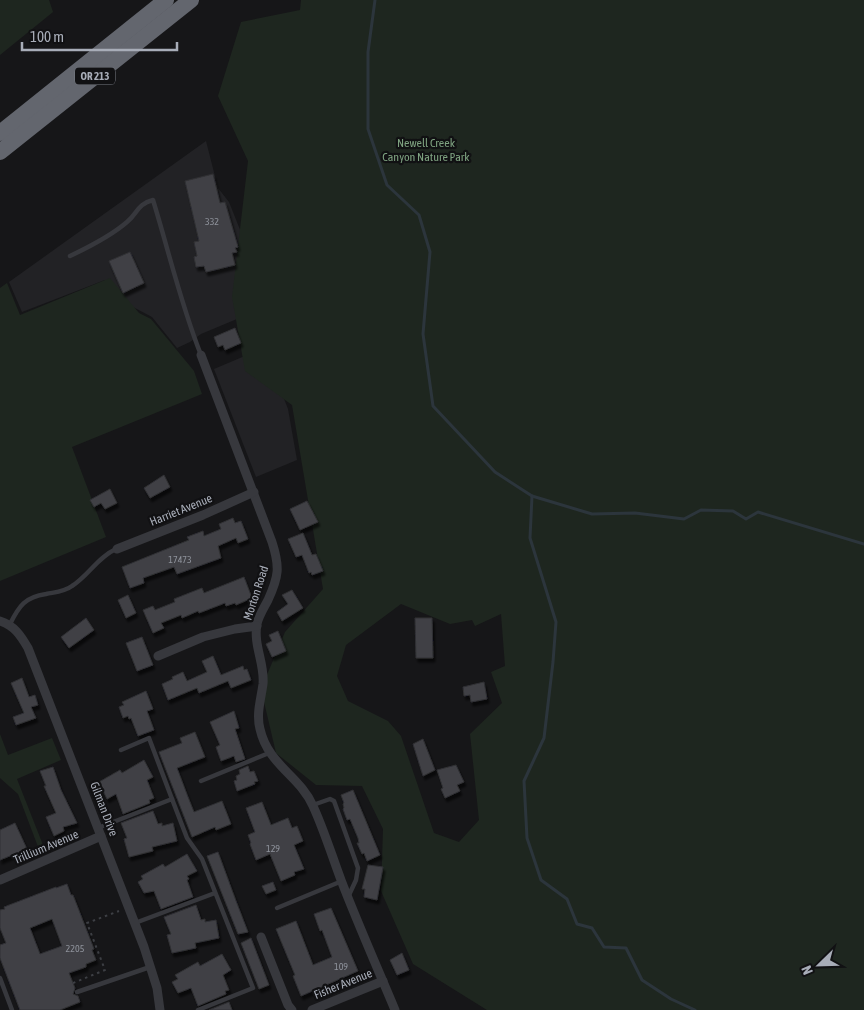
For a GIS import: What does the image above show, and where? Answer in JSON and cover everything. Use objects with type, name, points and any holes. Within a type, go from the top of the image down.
[{"type":"highway","name":"OR 213","points":[[0,133],[166,0]]},
{"type":"highway","name":"OR 213","points":[[0,152],[191,0]]},
{"type":"street","name":"Morton Road","points":[[201,355],[254,492],[272,542],[278,568],[274,584],[259,616],[257,626],[256,639],[263,684],[258,716],[260,729],[269,753],[299,785],[313,805],[395,1010]]},
{"type":"street","name":"Harriet Avenue","points":[[116,549],[203,515],[254,492]]},
{"type":"street","points":[[0,622],[10,624]]},
{"type":"street","name":"Gilman Drive","points":[[10,624],[28,648],[135,923],[151,967],[160,1010]]},
{"type":"street","points":[[158,656],[203,637],[234,629],[257,626]]},
{"type":"street","name":"Trillium Avenue","points":[[0,880],[99,832]]},
{"type":"street","points":[[261,937],[292,1010]]},
{"type":"street","name":"Fisher Avenue","points":[[312,1010],[383,981]]},
{"type":"lane","name":"Morton Road","points":[[70,256],[94,244],[128,221],[145,202],[154,200],[184,310],[201,355]]},
{"type":"lane","points":[[10,624],[18,607],[25,601],[44,594],[62,592],[73,586],[100,559],[116,549]]},
{"type":"lane","points":[[121,750],[148,738],[187,838],[202,859],[253,988],[198,1010]]},
{"type":"lane","points":[[201,780],[269,753]]},
{"type":"lane","points":[[99,832],[172,799]]},
{"type":"lane","points":[[313,805],[330,799],[334,801],[358,868],[356,880],[348,896]]},
{"type":"lane","points":[[277,908],[342,881]]},
{"type":"lane","points":[[135,923],[215,893]]},
{"type":"lane","points":[[77,992],[151,967]]},
{"type":"lane","points":[[0,978],[12,1010]]},
{"type":"path","points":[[73,983],[105,970],[87,923],[118,910]]},
{"type":"shaded area","points":[[206,141],[218,188],[229,202],[270,305],[201,334],[177,348],[152,317],[133,307],[105,280],[22,312],[9,282]]},
{"type":"shaded area","points":[[264,348],[288,409],[297,460],[256,477],[214,369]]},
{"type":"green space","points":[[0,0],[49,0],[53,12],[0,55]]},
{"type":"green space","name":"Newell Creek Canyon Nature Park","points":[[301,0],[864,0],[864,1010],[487,1010],[413,964],[381,891],[383,829],[362,786],[316,785],[276,753],[261,689],[285,632],[323,589],[292,405],[245,371],[232,297],[248,161],[218,96],[241,22],[300,10]],"holes":[[[401,604],[450,624],[472,620],[475,626],[501,614],[505,666],[491,672],[502,703],[470,734],[479,820],[459,842],[434,833],[401,736],[388,721],[348,701],[337,676],[346,645]]]},
{"type":"green space","points":[[110,278],[139,313],[151,319],[194,371],[202,394],[72,447],[106,537],[0,581],[0,288],[7,283],[20,315]]},
{"type":"green space","points":[[0,734],[8,755],[52,738],[61,760],[17,779],[45,850],[40,852],[18,794],[0,778]]},
{"type":"building","points":[[213,174],[220,203],[225,202],[238,247],[235,248],[237,252],[232,253],[235,265],[206,272],[204,266],[196,267],[194,257],[197,256],[194,242],[199,241],[185,181]]},
{"type":"building","points":[[130,252],[144,283],[123,293],[109,261]]},
{"type":"building","points":[[235,328],[241,343],[225,350],[223,345],[218,347],[214,337]]},
{"type":"building","points":[[164,475],[170,487],[150,498],[144,488]]},
{"type":"building","points":[[110,489],[117,503],[105,509],[101,503],[94,507],[90,500]]},
{"type":"building","points":[[307,501],[318,522],[300,530],[290,509]]},
{"type":"building","points":[[233,518],[235,523],[241,521],[248,539],[238,543],[236,538],[218,546],[221,558],[177,574],[174,567],[143,578],[144,583],[130,588],[122,567],[189,540],[187,537],[203,531],[204,536],[221,529],[219,524]]},
{"type":"building","points":[[303,533],[312,555],[316,554],[323,571],[312,575],[311,572],[309,573],[302,555],[296,557],[288,539]]},
{"type":"building","points":[[244,577],[252,598],[236,605],[235,603],[226,606],[225,603],[182,618],[181,615],[161,623],[164,628],[153,633],[143,610],[153,606],[155,610],[175,602],[174,599],[202,588],[204,593]]},
{"type":"building","points":[[292,590],[303,608],[282,621],[277,612],[288,604],[282,595]]},
{"type":"building","points":[[128,595],[136,613],[126,618],[118,600]]},
{"type":"building","points":[[86,618],[94,630],[69,648],[61,637]]},
{"type":"building","points":[[415,618],[432,618],[433,658],[416,658]]},
{"type":"building","points":[[278,631],[286,651],[272,657],[266,644],[272,641],[269,635]]},
{"type":"building","points":[[142,637],[153,665],[137,671],[126,643]]},
{"type":"building","points":[[213,656],[221,675],[243,666],[244,670],[247,669],[251,680],[231,688],[228,681],[199,693],[197,688],[168,700],[162,684],[183,672],[187,681],[207,672],[202,661]]},
{"type":"building","points":[[22,678],[29,697],[35,695],[38,705],[31,707],[36,718],[16,725],[13,717],[24,713],[11,683]]},
{"type":"building","points":[[484,682],[487,699],[471,702],[470,695],[464,696],[463,687]]},
{"type":"building","points":[[146,691],[153,709],[147,711],[154,730],[138,736],[131,718],[129,719],[128,716],[123,718],[119,707],[124,705],[122,702]]},
{"type":"building","points":[[234,711],[239,728],[235,729],[245,759],[236,762],[234,756],[221,761],[216,747],[220,745],[210,722]]},
{"type":"building","points":[[195,732],[205,757],[177,768],[188,797],[194,812],[222,801],[231,824],[216,830],[215,827],[192,837],[159,752],[182,743],[180,738]]},
{"type":"building","points":[[423,739],[435,770],[423,776],[413,744]]},
{"type":"building","points":[[144,760],[153,777],[147,780],[154,798],[149,800],[150,803],[123,814],[116,794],[107,799],[99,782],[120,770],[122,773]]},
{"type":"building","points":[[456,765],[464,782],[457,785],[460,791],[445,798],[437,770]]},
{"type":"building","points":[[248,766],[250,772],[254,771],[258,781],[237,791],[234,781],[237,780],[236,776],[240,774],[239,770]]},
{"type":"building","points":[[53,767],[61,790],[77,823],[63,827],[64,831],[54,836],[46,817],[56,813],[44,786],[46,786],[40,771]]},
{"type":"building","points":[[353,790],[380,855],[367,861],[357,843],[359,843],[358,838],[350,819],[347,820],[343,809],[344,803],[341,795]]},
{"type":"building","points":[[262,802],[271,825],[288,818],[292,828],[297,826],[303,841],[294,845],[304,869],[294,872],[295,875],[281,881],[270,854],[256,860],[250,844],[248,835],[255,832],[246,808]]},
{"type":"building","points":[[153,811],[158,824],[162,823],[162,826],[173,823],[177,841],[152,847],[153,851],[129,857],[124,839],[127,838],[121,823]]},
{"type":"building","points":[[15,823],[27,849],[0,860],[0,830]]},
{"type":"building","points":[[218,852],[248,932],[238,934],[207,856]]},
{"type":"building","points":[[187,854],[197,871],[187,876],[193,897],[161,909],[154,891],[144,893],[138,882],[143,879],[141,876],[163,864],[165,867]]},
{"type":"building","points":[[368,865],[383,867],[377,900],[364,897],[365,889],[362,889]]},
{"type":"building","points":[[273,882],[276,890],[266,894],[262,886]]},
{"type":"building","points":[[67,884],[94,949],[92,950],[96,960],[86,964],[86,967],[69,973],[75,988],[73,994],[78,996],[80,1002],[60,1010],[20,1010],[0,958],[0,945],[6,943],[0,928],[0,910]],"holes":[[[52,919],[62,946],[40,954],[30,928]]]},
{"type":"building","points":[[196,905],[201,920],[205,919],[205,922],[216,920],[219,938],[195,943],[196,948],[172,953],[167,935],[171,934],[164,917]]},
{"type":"building","points":[[331,908],[358,971],[301,996],[293,976],[295,975],[276,929],[296,921],[313,965],[332,957],[314,914]]},
{"type":"building","points":[[251,938],[269,985],[259,989],[241,943]]},
{"type":"building","points":[[402,953],[409,970],[397,975],[390,960]]},
{"type":"building","points":[[222,954],[231,970],[223,975],[229,990],[225,991],[226,994],[198,1006],[191,988],[178,993],[172,982],[178,979],[175,975],[198,962],[200,966]]},
{"type":"building","points":[[229,1002],[232,1010],[209,1010]]},
{"type":"waterway","points":[[375,0],[368,52],[368,129],[387,185],[419,215],[430,252],[423,334],[433,406],[495,472],[532,496],[592,514],[635,513],[684,519],[701,510],[733,511],[746,519],[758,512],[864,544]]},
{"type":"waterway","points":[[532,496],[530,538],[556,622],[544,738],[524,781],[527,838],[541,880],[567,899],[577,924],[592,928],[604,947],[626,948],[642,980],[671,999],[695,1010]]}]
